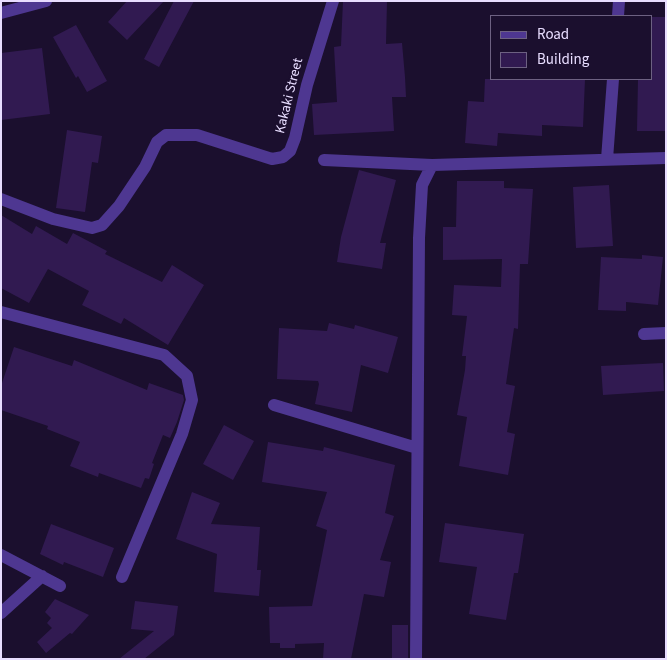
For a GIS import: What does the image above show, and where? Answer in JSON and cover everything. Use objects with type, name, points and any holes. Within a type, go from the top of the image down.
[{"type":"street","points":[[1,13],[46,1]]},
{"type":"street","name":"Kakaki Street","points":[[1,199],[53,220],[92,228],[102,225],[119,206],[145,166],[157,142],[166,135],[197,135],[272,159],[283,157],[290,151],[295,138],[307,84],[333,1]]},
{"type":"street","points":[[618,15],[619,1]]},
{"type":"street","points":[[607,159],[613,80]]},
{"type":"street","points":[[324,160],[432,165],[666,158]]},
{"type":"street","points":[[416,659],[418,238],[422,185],[432,165]]},
{"type":"street","points":[[1,312],[164,355],[187,376],[192,400],[182,434],[122,577]]},
{"type":"street","points":[[644,334],[666,333]]},
{"type":"street","points":[[274,406],[417,448]]},
{"type":"street","points":[[1,555],[60,586]]},
{"type":"street","points":[[1,614],[42,576]]},
{"type":"building","points":[[127,1],[164,1],[127,40],[108,22]]},
{"type":"building","points":[[174,1],[194,1],[159,67],[144,59]]},
{"type":"building","points":[[343,1],[387,1],[386,44],[402,43],[405,77],[406,97],[392,97],[394,131],[314,135],[312,104],[337,102],[334,47],[341,46]]},
{"type":"building","points":[[652,17],[666,17],[666,131],[637,131],[638,80],[652,80]]},
{"type":"building","points":[[76,25],[107,81],[87,92],[78,76],[76,78],[53,37]]},
{"type":"building","points":[[42,48],[50,114],[1,120],[1,53]]},
{"type":"building","points":[[485,79],[585,80],[583,127],[542,125],[542,136],[498,133],[497,146],[465,143],[468,101],[484,102]]},
{"type":"building","points":[[67,130],[102,136],[98,163],[92,162],[85,212],[56,208]]},
{"type":"building","points":[[359,170],[396,180],[380,243],[386,243],[382,269],[337,262],[341,237]]},
{"type":"building","points":[[457,181],[504,181],[504,188],[533,189],[528,264],[520,264],[518,329],[514,328],[506,384],[515,386],[507,432],[515,434],[508,475],[459,466],[467,417],[457,415],[465,370],[466,356],[462,356],[467,316],[452,315],[454,285],[501,287],[502,259],[443,260],[443,227],[456,227]]},
{"type":"building","points":[[609,185],[613,246],[576,248],[573,187]]},
{"type":"building","points":[[1,215],[32,234],[36,226],[67,244],[73,233],[107,251],[105,254],[162,282],[172,265],[204,285],[168,345],[124,318],[121,324],[82,305],[89,291],[48,269],[29,303],[1,288]]},
{"type":"building","points":[[642,255],[663,257],[658,305],[626,302],[626,311],[598,310],[601,257],[642,259]]},
{"type":"building","points":[[329,323],[354,329],[355,325],[398,337],[388,373],[361,365],[352,412],[315,404],[318,381],[277,379],[279,328],[327,331]]},
{"type":"building","points":[[14,347],[72,366],[74,360],[147,390],[149,383],[183,395],[184,400],[170,438],[163,435],[152,463],[154,464],[149,479],[145,478],[141,488],[99,473],[98,477],[70,466],[80,442],[47,429],[48,426],[1,410],[1,386]]},
{"type":"building","points":[[663,363],[664,391],[603,395],[601,366]]},
{"type":"building","points":[[224,425],[254,441],[233,480],[203,464]]},
{"type":"building","points":[[268,442],[323,451],[324,447],[395,465],[385,513],[394,516],[380,560],[391,562],[384,597],[364,594],[351,659],[323,659],[324,643],[295,644],[295,648],[280,648],[280,643],[270,643],[269,607],[312,606],[327,530],[316,526],[327,492],[262,482]]},
{"type":"building","points":[[192,492],[220,503],[211,524],[260,527],[257,570],[261,570],[259,596],[214,592],[217,554],[176,539]]},
{"type":"building","points":[[445,523],[524,534],[518,573],[514,573],[506,620],[469,614],[477,567],[439,562]]},
{"type":"building","points":[[51,524],[114,548],[103,577],[64,562],[63,565],[40,554]]},
{"type":"building","points":[[55,599],[89,615],[72,634],[70,633],[46,653],[37,642],[52,628],[47,623],[51,618],[45,612]]},
{"type":"building","points":[[135,601],[178,606],[174,635],[144,659],[119,659],[154,631],[131,629]]},
{"type":"building","points":[[392,625],[408,625],[408,659],[392,659]]}]
